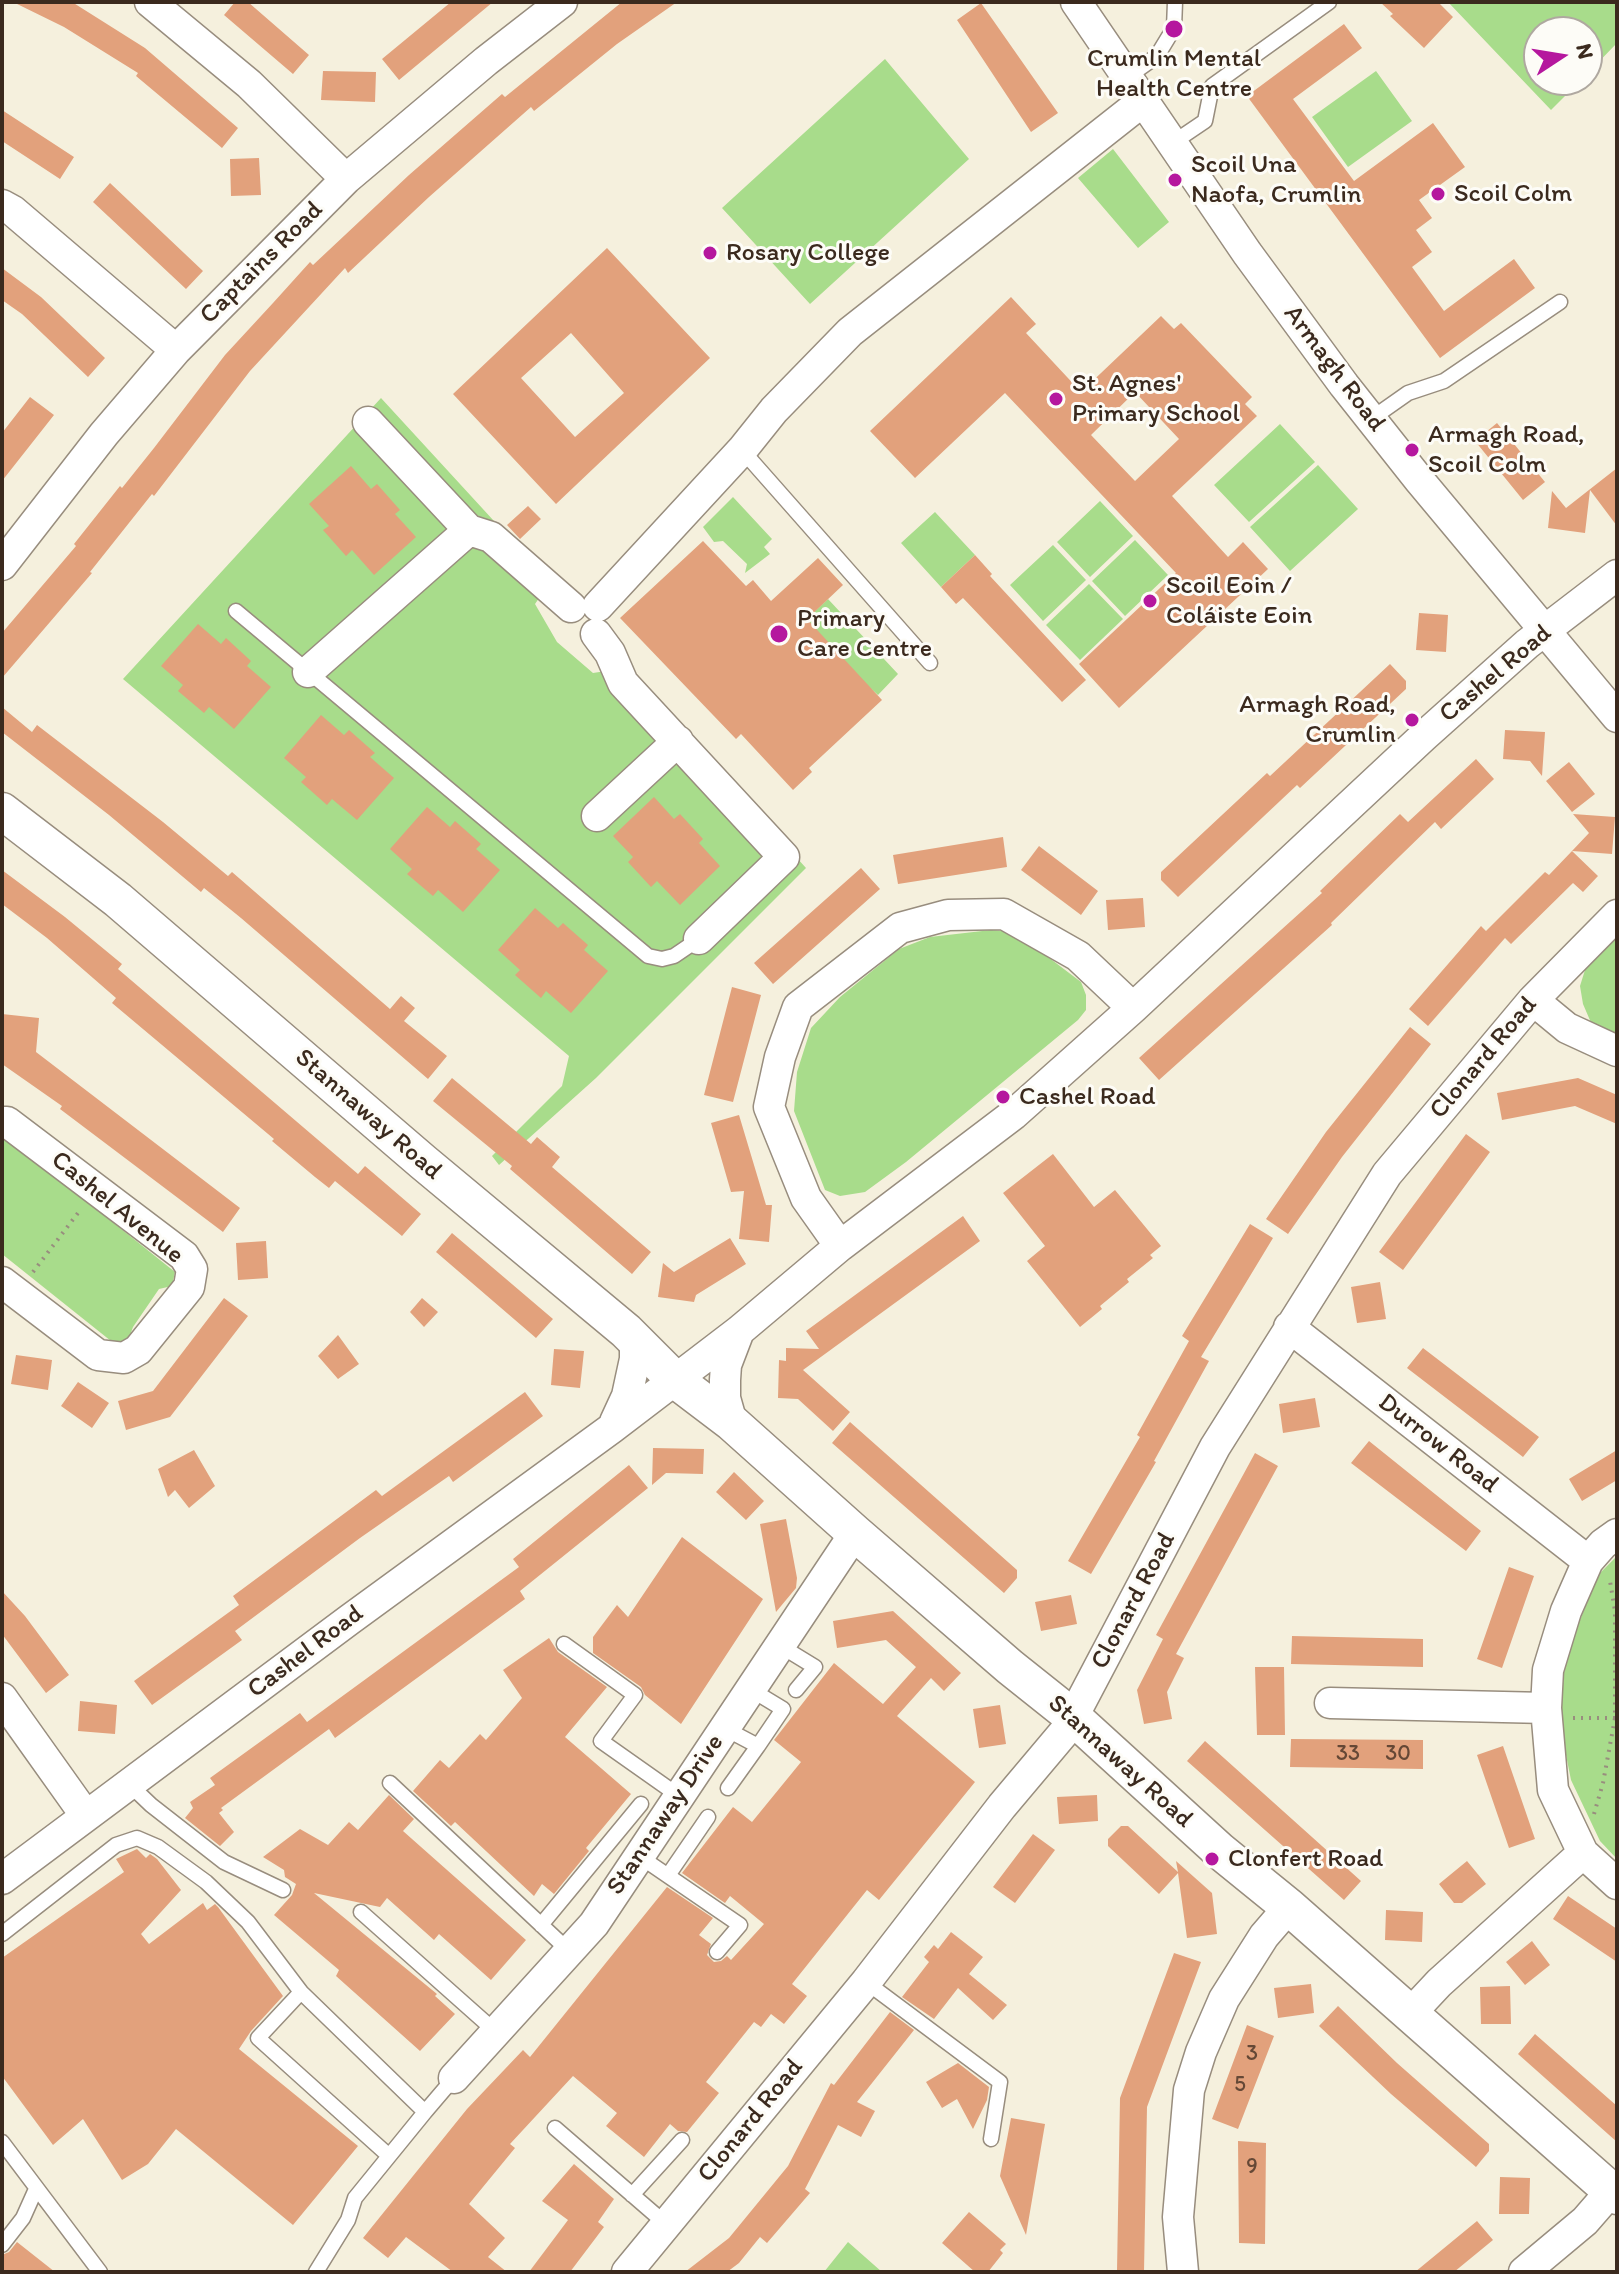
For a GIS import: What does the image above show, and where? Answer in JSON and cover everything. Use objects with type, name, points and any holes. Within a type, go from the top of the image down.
[{"type":"street","points":[[150,2],[249,84],[346,179]]},
{"type":"street","name":"Captains Road","points":[[2,565],[104,434],[176,350],[346,179],[486,61],[562,2]]},
{"type":"street","name":"Armagh Road","points":[[1076,2],[1255,264],[1371,419],[1617,717]]},
{"type":"street","points":[[588,616],[742,450],[774,410],[850,332],[1134,89]]},
{"type":"street","points":[[2,205],[25,221],[176,350]]},
{"type":"street","points":[[368,422],[469,530],[491,537],[588,616],[623,683],[784,857],[699,939]]},
{"type":"street","points":[[308,672],[469,530]]},
{"type":"street","name":"Cashel Road","points":[[2,1879],[612,1428],[739,1331],[840,1246],[1014,1114],[1527,644],[1617,575]]},
{"type":"street","points":[[597,816],[678,741]]},
{"type":"street","name":"Stannaway Road","points":[[2,811],[118,900],[635,1341],[674,1379],[732,1423],[1010,1667],[1074,1718],[1220,1851],[1289,1907],[1614,2194]]},
{"type":"street","points":[[840,1246],[806,1198],[769,1107],[780,1057],[798,1007],[900,928],[948,915],[1004,914],[1078,956],[1133,1008]]},
{"type":"street","name":"Clonard Road","points":[[627,2272],[866,1982],[1074,1718],[1215,1447],[1387,1174],[1533,1000],[1617,915]]},
{"type":"street","points":[[1533,1000],[1567,1028],[1617,1051]]},
{"type":"street","name":"Cashel Avenue","points":[[2,1122],[7,1122],[184,1256],[192,1269],[189,1287],[138,1350],[124,1358],[98,1355],[8,1298]]},
{"type":"street","name":"Durrow Road","points":[[1289,1327],[1603,1546]]},
{"type":"street","points":[[732,1423],[725,1398],[726,1365],[739,1331]]},
{"type":"street","name":"Cashel Road","points":[[612,1428],[627,1396],[635,1359],[635,1341]]},
{"type":"street","name":"Stannaway Drive","points":[[454,2078],[594,1924],[855,1533]]},
{"type":"street","points":[[1603,1546],[1566,1611],[1548,1670],[1546,1713],[1553,1790],[1583,1853],[1617,1884]]},
{"type":"street","points":[[2,1698],[86,1816]]},
{"type":"street","points":[[1330,1703],[1546,1713]]},
{"type":"street","points":[[1410,2014],[1439,1983],[1583,1853]]},
{"type":"street","points":[[1183,2272],[1178,2217],[1189,2090],[1201,2052],[1224,1999],[1264,1936],[1289,1907]]},
{"type":"street","points":[[1524,2272],[1614,2194]]},
{"type":"lane","points":[[1134,89],[1174,28],[1175,2]]},
{"type":"lane","points":[[1171,144],[1205,121],[1212,86],[1329,2]]},
{"type":"lane","points":[[1371,419],[1408,393],[1444,381],[1560,302]]},
{"type":"lane","points":[[742,450],[930,663]]},
{"type":"lane","points":[[236,611],[648,956],[662,959],[674,956],[699,939]]},
{"type":"lane","points":[[564,1644],[635,1695],[601,1741],[679,1796]]},
{"type":"lane","points":[[779,1645],[815,1667],[796,1690]]},
{"type":"lane","points":[[728,1788],[783,1709],[750,1689]]},
{"type":"lane","points":[[724,1728],[758,1746]]},
{"type":"lane","points":[[390,1783],[569,1951]]},
{"type":"lane","points":[[129,1784],[224,1862],[283,1890]]},
{"type":"lane","points":[[541,1925],[641,1804]]},
{"type":"lane","points":[[669,1874],[708,1817]]},
{"type":"lane","points":[[2,1934],[116,1845],[137,1838],[158,1847],[206,1882],[248,1922],[301,1992],[425,2112]]},
{"type":"lane","points":[[639,1856],[740,1925],[717,1952]]},
{"type":"lane","points":[[361,1912],[496,2032]]},
{"type":"lane","points":[[866,1982],[1000,2082],[991,2139]]},
{"type":"lane","points":[[301,1992],[258,2038],[388,2155]]},
{"type":"lane","points":[[316,2272],[348,2220],[355,2198],[454,2078]]},
{"type":"lane","points":[[555,2128],[666,2224]]},
{"type":"lane","points":[[632,2195],[682,2140]]},
{"type":"lane","points":[[2,2142],[100,2272]]},
{"type":"lane","points":[[2,2245],[23,2218],[36,2189]]},
{"type":"path","points":[[8,1298],[27,1280],[97,1189]]},
{"type":"path","points":[[1583,1853],[1603,1783],[1616,1717],[1615,1611],[1603,1546]]},
{"type":"path","points":[[1546,1713],[1616,1717]]},
{"type":"green space","points":[[1448,2],[1617,2],[1617,43],[1603,57],[1603,16],[1523,16],[1523,81]]},
{"type":"green space","points":[[885,59],[969,159],[810,304],[722,208]]},
{"type":"green space","points":[[1376,71],[1412,121],[1348,167],[1312,117]]},
{"type":"green space","points":[[1538,96],[1565,96],[1551,110]]},
{"type":"green space","points":[[1113,149],[1169,222],[1138,248],[1078,178]]},
{"type":"green space","points":[[381,398],[550,582],[535,604],[557,642],[593,673],[625,668],[806,868],[596,1078],[499,1165],[492,1156],[562,1086],[569,1056],[123,679]]},
{"type":"green space","points":[[1280,424],[1315,462],[1249,522],[1214,485]]},
{"type":"green space","points":[[1318,465],[1358,509],[1290,571],[1250,527]]},
{"type":"green space","points":[[733,497],[772,539],[764,547],[770,554],[745,573],[747,564],[723,541],[714,542],[703,527]]},
{"type":"green space","points":[[1100,501],[1133,536],[1090,577],[1057,542]]},
{"type":"green space","points":[[935,512],[975,555],[941,587],[901,543]]},
{"type":"green space","points":[[1135,540],[1168,575],[1125,616],[1092,581]]},
{"type":"green space","points":[[1053,545],[1086,580],[1043,621],[1010,585]]},
{"type":"green space","points":[[1089,584],[1123,619],[1080,660],[1046,625]]},
{"type":"green space","points":[[828,599],[898,674],[878,695],[800,625]]},
{"type":"green space","points":[[991,930],[1015,932],[1081,982],[1086,995],[1086,1010],[1078,1020],[906,1162],[865,1192],[840,1196],[825,1190],[794,1111],[797,1072],[811,1028],[840,997],[899,949],[930,937]]},
{"type":"green space","points":[[1617,934],[1617,1035],[1592,1025],[1583,1004],[1580,986],[1585,970]]},
{"type":"green space","points":[[5,1136],[175,1272],[172,1286],[159,1289],[133,1327],[128,1341],[116,1345],[2,1254],[2,1137]]},
{"type":"green space","points":[[1617,1556],[1617,1859],[1600,1841],[1571,1780],[1560,1725],[1565,1656],[1599,1574]]},
{"type":"green space","points":[[848,2242],[882,2272],[824,2272]]},
{"type":"building","points":[[13,2],[72,2],[145,48],[238,128],[222,148],[136,76],[138,73],[64,27]]},
{"type":"building","points":[[235,2],[248,2],[309,55],[293,74],[224,15]]},
{"type":"building","points":[[451,2],[493,2],[399,80],[382,59]]},
{"type":"building","points":[[622,2],[677,2],[617,44],[534,111],[531,107],[348,273],[345,268],[250,371],[92,573],[2,678],[2,633],[76,546],[74,544],[154,448],[225,355],[310,262],[313,265],[502,94],[505,97]]},
{"type":"building","points":[[1380,2],[1438,2],[1453,17],[1424,48],[1390,16],[1393,14]]},
{"type":"building","points":[[981,3],[1058,113],[1031,132],[957,20]]},
{"type":"building","name":"Scoil Colm","points":[[1344,24],[1362,48],[1293,99],[1354,181],[1433,123],[1465,167],[1419,200],[1432,218],[1416,230],[1432,252],[1412,267],[1444,311],[1514,259],[1535,288],[1440,358],[1247,96]]},
{"type":"building","points":[[323,71],[376,72],[375,102],[321,100]]},
{"type":"building","points":[[2,110],[74,157],[60,179],[2,141]]},
{"type":"building","points":[[259,158],[261,195],[231,196],[230,159]]},
{"type":"building","points":[[110,183],[203,271],[186,289],[93,202]]},
{"type":"building","points":[[607,248],[710,358],[556,504],[453,394]],"holes":[[[571,333],[624,393],[575,437],[521,378]]]},
{"type":"building","points":[[2,268],[41,297],[105,358],[88,377],[22,314],[2,300]]},
{"type":"building","points":[[1011,297],[1036,324],[1026,333],[1081,392],[1161,316],[1174,329],[1181,323],[1252,397],[1245,404],[1257,416],[1172,496],[1228,557],[1243,542],[1268,569],[1119,708],[1079,664],[1176,573],[1005,393],[915,478],[870,431]],"holes":[[[1135,392],[1179,439],[1135,481],[1091,435]]]},
{"type":"building","points":[[30,397],[54,415],[2,481],[2,433]]},
{"type":"building","points":[[1497,423],[1545,482],[1523,500],[1475,441]]},
{"type":"building","points":[[351,466],[371,489],[377,484],[400,510],[395,514],[416,537],[374,575],[352,550],[346,556],[323,530],[329,526],[309,504]]},
{"type":"building","points":[[1617,468],[1617,526],[1590,490],[1585,533],[1548,528],[1552,491],[1566,508]]},
{"type":"building","points":[[528,506],[541,519],[520,539],[507,525]]},
{"type":"building","points":[[703,541],[746,586],[753,580],[771,601],[818,558],[843,585],[807,619],[882,700],[809,768],[812,772],[793,790],[741,734],[736,739],[620,618]]},
{"type":"building","points":[[975,555],[992,574],[990,576],[1086,680],[1062,702],[963,598],[956,604],[941,587]]},
{"type":"building","points":[[1419,613],[1448,615],[1446,652],[1416,650]]},
{"type":"building","points":[[198,624],[221,644],[226,638],[251,661],[247,666],[271,687],[234,729],[209,707],[204,713],[178,691],[183,685],[161,666]]},
{"type":"building","points":[[1390,664],[1406,681],[1406,689],[1300,788],[1297,785],[1178,897],[1161,880],[1161,872]]},
{"type":"building","points":[[2,707],[32,732],[37,725],[228,876],[232,872],[390,1009],[401,996],[415,1008],[404,1021],[447,1056],[428,1079],[241,918],[204,888],[201,892],[2,732]]},
{"type":"building","points":[[321,715],[344,735],[349,730],[375,753],[370,757],[394,778],[357,820],[332,799],[327,805],[301,782],[306,777],[284,758]]},
{"type":"building","points":[[1505,730],[1545,732],[1542,776],[1530,761],[1503,759]]},
{"type":"building","points":[[1476,759],[1494,779],[1441,829],[1435,822],[1332,925],[1159,1080],[1139,1058],[1322,893],[1320,891],[1400,814],[1408,822]]},
{"type":"building","points":[[1569,762],[1595,794],[1572,812],[1546,781]]},
{"type":"building","points":[[654,797],[674,819],[680,814],[703,839],[699,843],[720,866],[680,905],[657,881],[651,887],[628,862],[633,857],[613,836]]},
{"type":"building","points":[[427,807],[450,827],[455,821],[481,844],[476,849],[500,870],[463,912],[438,890],[433,896],[407,874],[412,869],[390,849]]},
{"type":"building","points":[[1573,814],[1615,817],[1612,854],[1572,851],[1589,833]]},
{"type":"building","points":[[1003,837],[1007,867],[898,884],[893,855]]},
{"type":"building","points":[[1039,846],[1098,891],[1081,915],[1021,870]]},
{"type":"building","points":[[1572,851],[1598,876],[1583,892],[1573,883],[1511,944],[1505,938],[1428,1026],[1409,1009],[1481,926],[1486,931],[1545,872],[1549,875]]},
{"type":"building","points":[[861,868],[880,889],[773,984],[754,963]]},
{"type":"building","points":[[2,870],[122,964],[118,969],[358,1174],[365,1166],[421,1214],[402,1236],[335,1181],[329,1188],[315,1177],[112,1003],[116,998],[2,904]]},
{"type":"building","points":[[1143,898],[1145,927],[1108,930],[1106,900]]},
{"type":"building","points":[[535,908],[558,928],[563,923],[588,945],[584,950],[608,971],[571,1013],[546,991],[541,998],[515,975],[520,970],[498,950]]},
{"type":"building","points":[[732,987],[761,995],[733,1102],[704,1095]]},
{"type":"building","points":[[2,1014],[39,1018],[36,1052],[240,1208],[223,1232],[60,1109],[62,1106],[2,1064]]},
{"type":"building","points":[[1410,1027],[1431,1044],[1342,1157],[1288,1234],[1266,1219],[1326,1132]]},
{"type":"building","points":[[452,1078],[531,1144],[537,1137],[560,1157],[552,1167],[651,1252],[632,1274],[510,1169],[512,1166],[433,1101]]},
{"type":"building","points":[[1578,1078],[1617,1095],[1617,1124],[1575,1106],[1502,1120],[1497,1093]]},
{"type":"building","points":[[739,1115],[766,1205],[772,1205],[769,1242],[739,1239],[744,1191],[731,1192],[711,1123]]},
{"type":"building","points":[[1466,1134],[1490,1152],[1403,1270],[1379,1252]]},
{"type":"building","points":[[1053,1154],[1094,1207],[1115,1190],[1161,1246],[1150,1255],[1153,1258],[1127,1279],[1129,1282],[1100,1306],[1102,1309],[1080,1327],[1027,1261],[1045,1246],[1003,1193]]},
{"type":"building","points":[[963,1216],[980,1241],[803,1370],[850,1412],[833,1431],[798,1399],[778,1398],[779,1360],[786,1361],[786,1348],[819,1349],[806,1331]]},
{"type":"building","points":[[1250,1224],[1273,1238],[1201,1357],[1209,1361],[1156,1462],[1091,1574],[1068,1561],[1140,1437],[1137,1435],[1189,1341],[1182,1336]]},
{"type":"building","points":[[452,1233],[553,1319],[536,1338],[436,1252]]},
{"type":"building","points":[[730,1238],[746,1264],[696,1295],[694,1302],[658,1297],[663,1263],[674,1272]]},
{"type":"building","points":[[266,1241],[268,1278],[238,1280],[236,1243]]},
{"type":"building","points":[[1380,1282],[1386,1319],[1357,1323],[1351,1287]]},
{"type":"building","points":[[224,1298],[248,1316],[170,1417],[126,1430],[118,1401],[153,1391]]},
{"type":"building","points":[[422,1298],[438,1312],[424,1327],[410,1312]]},
{"type":"building","points":[[338,1335],[359,1364],[338,1379],[318,1356]]},
{"type":"building","points":[[1423,1348],[1539,1437],[1523,1457],[1407,1368]]},
{"type":"building","points":[[554,1349],[584,1351],[580,1388],[551,1385]]},
{"type":"building","points":[[16,1355],[52,1360],[48,1390],[11,1384]]},
{"type":"building","points":[[78,1382],[109,1403],[92,1428],[61,1406]]},
{"type":"building","points":[[525,1392],[543,1416],[453,1482],[449,1476],[360,1538],[235,1631],[242,1640],[152,1705],[134,1681],[239,1605],[233,1596],[376,1490],[382,1496]]},
{"type":"building","points":[[1315,1398],[1320,1427],[1283,1433],[1279,1404]]},
{"type":"building","points":[[850,1422],[1017,1570],[1017,1578],[1004,1593],[832,1443]]},
{"type":"building","points":[[1369,1441],[1481,1531],[1466,1551],[1351,1463]]},
{"type":"building","points":[[653,1448],[704,1449],[703,1474],[666,1473],[652,1485]]},
{"type":"building","points":[[194,1450],[215,1486],[189,1508],[175,1490],[168,1497],[158,1469]]},
{"type":"building","points":[[1617,1450],[1617,1480],[1582,1501],[1569,1479]]},
{"type":"building","points":[[1255,1453],[1278,1466],[1176,1654],[1184,1658],[1167,1692],[1172,1719],[1144,1724],[1137,1690],[1163,1639],[1156,1635]]},
{"type":"building","points":[[629,1465],[648,1488],[520,1591],[525,1599],[335,1738],[329,1729],[221,1808],[223,1810],[219,1813],[234,1832],[220,1846],[185,1818],[193,1808],[190,1802],[215,1785],[210,1778],[300,1713],[307,1722],[519,1567],[513,1559]]},
{"type":"building","points":[[734,1472],[764,1501],[746,1520],[716,1492]]},
{"type":"building","points":[[786,1519],[797,1578],[796,1588],[776,1612],[760,1524]]},
{"type":"building","points":[[682,1537],[763,1599],[681,1724],[645,1695],[641,1687],[593,1653],[593,1637],[617,1605],[628,1617]]},
{"type":"building","points":[[1509,1567],[1534,1576],[1502,1668],[1477,1659]]},
{"type":"building","points":[[2,1591],[69,1675],[46,1693],[2,1634]]},
{"type":"building","points":[[1071,1595],[1077,1624],[1041,1631],[1035,1602]]},
{"type":"building","points":[[893,1611],[961,1673],[944,1691],[931,1678],[897,1716],[975,1782],[879,1900],[867,1890],[792,1984],[807,1996],[784,2024],[771,2014],[761,2027],[754,2022],[706,2082],[719,2093],[687,2132],[678,2131],[670,2124],[644,2157],[606,2126],[617,2113],[573,2076],[510,2144],[515,2148],[469,2204],[505,2238],[488,2257],[507,2272],[453,2272],[406,2237],[388,2258],[363,2238],[467,2109],[523,2050],[530,2057],[667,1887],[713,1918],[699,1935],[711,1944],[707,1955],[714,1962],[727,1956],[731,1960],[764,1924],[730,1896],[725,1903],[682,1873],[733,1807],[752,1822],[801,1762],[774,1740],[834,1663],[883,1704],[916,1667],[886,1640],[837,1648],[833,1621]]},
{"type":"building","points":[[1292,1636],[1423,1639],[1423,1667],[1291,1664]]},
{"type":"building","points":[[549,1638],[558,1652],[607,1687],[565,1737],[631,1794],[586,1848],[589,1851],[554,1894],[542,1884],[534,1896],[455,1822],[451,1826],[413,1791],[440,1760],[449,1768],[480,1734],[486,1740],[522,1698],[503,1670]]},
{"type":"building","points":[[1255,1667],[1284,1667],[1285,1735],[1257,1735]]},
{"type":"building","points":[[80,1701],[117,1705],[115,1734],[78,1731]]},
{"type":"building","points":[[1000,1705],[1006,1744],[979,1748],[973,1709]]},
{"type":"building","points":[[1291,1739],[1423,1740],[1423,1769],[1290,1767]]},
{"type":"building","points":[[1205,1741],[1361,1881],[1344,1900],[1187,1761]]},
{"type":"building","points":[[1503,1746],[1535,1839],[1509,1848],[1477,1755]]},
{"type":"building","points":[[389,1795],[414,1819],[403,1831],[526,1940],[491,1980],[439,1934],[434,1940],[387,1898],[380,1907],[314,1893],[437,1994],[435,1996],[455,2014],[420,2051],[336,1976],[339,1970],[274,1915],[292,1895],[296,1884],[285,1877],[284,1870],[263,1857],[300,1829],[328,1845],[349,1822],[358,1830]]},
{"type":"building","points":[[1097,1795],[1098,1821],[1059,1824],[1057,1797]]},
{"type":"building","points":[[1121,1826],[1128,1826],[1178,1872],[1176,1861],[1212,1893],[1217,1934],[1187,1938],[1178,1873],[1159,1894],[1108,1846],[1108,1839]]},
{"type":"building","points":[[1033,1834],[1055,1850],[1015,1903],[993,1887]]},
{"type":"building","points":[[137,1849],[146,1858],[150,1854],[157,1859],[181,1890],[141,1934],[149,1944],[203,1903],[207,1910],[215,1904],[283,1996],[239,2049],[358,2146],[293,2225],[176,2129],[148,2164],[122,2180],[83,2119],[53,2145],[2,2076],[2,1958],[124,1872],[116,1859]]},
{"type":"building","points":[[1467,1861],[1486,1884],[1462,1903],[1454,1903],[1439,1884]]},
{"type":"building","points":[[1568,1896],[1617,1929],[1617,1962],[1553,1919]]},
{"type":"building","points":[[1386,1910],[1423,1912],[1422,1942],[1385,1940]]},
{"type":"building","points":[[951,1932],[983,1957],[969,1974],[1007,2005],[993,2020],[958,1988],[934,2019],[902,1997],[929,1962],[924,1957],[934,1945],[938,1949]]},
{"type":"building","points":[[1532,1941],[1550,1965],[1525,1985],[1506,1962]]},
{"type":"building","points":[[1174,1953],[1201,1962],[1147,2107],[1144,2272],[1117,2271],[1120,2098]]},
{"type":"building","points":[[1311,1984],[1314,2013],[1278,2018],[1274,1988]]},
{"type":"building","points":[[1510,1986],[1511,2024],[1481,2024],[1480,1987]]},
{"type":"building","points":[[1338,2006],[1489,2144],[1489,2151],[1476,2167],[1391,2094],[1319,2026]]},
{"type":"building","points":[[890,2012],[914,2030],[857,2102],[875,2111],[861,2137],[838,2125],[805,2189],[810,2193],[767,2243],[760,2237],[739,2263],[727,2272],[685,2272],[729,2238],[788,2166],[831,2083],[834,2085]]},
{"type":"building","points":[[1247,2025],[1274,2036],[1238,2129],[1212,2119]]},
{"type":"building","points":[[1535,2034],[1617,2106],[1617,2142],[1518,2054]]},
{"type":"building","points":[[958,2063],[989,2087],[987,2100],[973,2129],[957,2099],[942,2108],[926,2082]]},
{"type":"building","points":[[1011,2118],[1045,2124],[1026,2235],[1000,2176]]},
{"type":"building","points":[[1238,2141],[1266,2143],[1265,2244],[1239,2243]]},
{"type":"building","points":[[574,2164],[614,2199],[598,2222],[604,2227],[570,2272],[529,2272],[568,2220],[542,2201]]},
{"type":"building","points":[[1500,2177],[1530,2178],[1529,2214],[1499,2214]]},
{"type":"building","points":[[969,2212],[1006,2244],[988,2272],[975,2272],[942,2243]]},
{"type":"building","points":[[1477,2221],[1493,2240],[1454,2272],[1415,2272]]},
{"type":"building","points":[[17,2242],[55,2272],[2,2272],[2,2255]]},
{"type":"place","name":"Crumlin Mental Health Centre","points":[[1174,29]]},
{"type":"place","name":"Scoil Una Naofa, Crumlin","points":[[1175,180]]},
{"type":"place","name":"Scoil Colm","points":[[1438,194]]},
{"type":"place","name":"Rosary College","points":[[710,253]]},
{"type":"place","name":"St. Agnes' Primary School","points":[[1056,399]]},
{"type":"place","name":"Armagh Road, Scoil Colm","points":[[1412,450]]},
{"type":"place","name":"Scoil Eoin / Coláiste Eoin","points":[[1150,601]]},
{"type":"place","name":"Primary Care Centre","points":[[779,634]]},
{"type":"place","name":"Armagh Road, Crumlin","points":[[1412,720]]},
{"type":"place","name":"Cashel Road","points":[[1003,1097]]},
{"type":"place","name":"Clonfert Road","points":[[1212,1859]]}]
